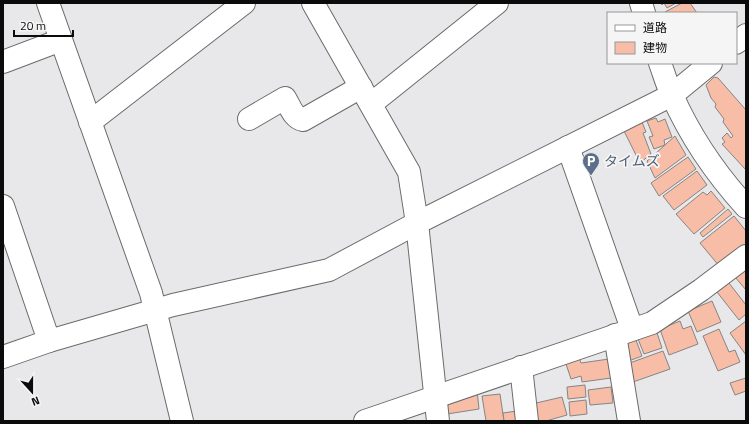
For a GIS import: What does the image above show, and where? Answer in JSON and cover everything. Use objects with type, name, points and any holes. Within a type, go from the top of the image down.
[{"type":"street","points":[[90,122],[244,3]]},
{"type":"street","points":[[314,3],[409,172],[438,421]]},
{"type":"street","points":[[250,119],[285,98],[298,119],[304,120],[366,96],[497,3]]},
{"type":"street","points":[[52,4],[61,40],[151,293],[182,421]]},
{"type":"street","points":[[737,42],[746,35]]},
{"type":"street","points":[[3,62],[61,40]]},
{"type":"street","points":[[660,64],[672,95],[702,149],[728,188],[746,207]]},
{"type":"street","points":[[3,357],[49,341],[173,305],[329,270],[416,223],[672,95],[710,64]]},
{"type":"street","points":[[568,147],[624,332],[629,421]]},
{"type":"street","points":[[3,206],[49,341]]},
{"type":"street","points":[[365,421],[652,322],[701,290],[746,256]]},
{"type":"street","points":[[521,367],[527,421]]},
{"type":"building","points":[[664,3],[676,3],[667,8]]},
{"type":"building","points":[[682,3],[690,3],[696,12],[665,12]]},
{"type":"building","points":[[714,77],[718,78],[746,110],[746,170],[722,144],[725,142],[722,138],[727,133],[731,138],[733,136],[723,122],[724,119],[715,107],[716,104],[711,98],[706,85]]},
{"type":"building","points":[[656,118],[658,122],[665,119],[672,137],[664,140],[665,145],[654,149],[649,137],[653,136],[647,121]]},
{"type":"building","points":[[642,122],[646,132],[643,133],[651,154],[640,163],[624,131]]},
{"type":"building","points":[[675,136],[686,155],[655,178],[647,161]]},
{"type":"building","points":[[688,157],[696,169],[659,196],[651,183]]},
{"type":"building","points":[[697,171],[707,185],[674,210],[663,196]]},
{"type":"building","points":[[711,191],[725,208],[694,234],[676,214],[703,192],[707,195]]},
{"type":"building","points":[[728,209],[732,214],[703,237],[700,233]]},
{"type":"building","points":[[734,216],[746,231],[746,244],[720,267],[700,243]]},
{"type":"building","points":[[746,268],[746,290],[735,277]]},
{"type":"building","points":[[729,283],[746,305],[746,314],[739,320],[717,292]]},
{"type":"building","points":[[712,301],[721,322],[697,332],[688,311]]},
{"type":"building","points":[[680,321],[683,329],[691,326],[698,344],[669,355],[660,329]]},
{"type":"building","points":[[746,321],[746,355],[730,333]]},
{"type":"building","points":[[655,327],[662,348],[644,354],[636,334]]},
{"type":"building","points":[[719,329],[729,352],[735,350],[740,362],[718,371],[703,336]]},
{"type":"building","points":[[634,335],[642,356],[626,362],[621,340]]},
{"type":"building","points":[[663,351],[670,369],[633,382],[627,364]]},
{"type":"building","points":[[579,357],[581,363],[609,359],[611,378],[582,382],[581,376],[571,379],[565,361]]},
{"type":"building","points":[[746,378],[746,391],[735,395],[730,383]]},
{"type":"building","points":[[585,385],[586,397],[568,399],[567,387]]},
{"type":"building","points":[[611,387],[613,403],[590,405],[588,390]]},
{"type":"building","points":[[477,390],[479,409],[447,414],[444,400]]},
{"type":"building","points":[[500,394],[504,421],[486,421],[482,396]]},
{"type":"building","points":[[562,397],[567,415],[546,421],[536,421],[532,404]]},
{"type":"building","points":[[586,400],[587,414],[570,416],[569,402]]},
{"type":"building","points":[[517,411],[519,421],[504,421],[503,413]]},
{"type":"place","name":"タイムズ","points":[[591,176]]}]
